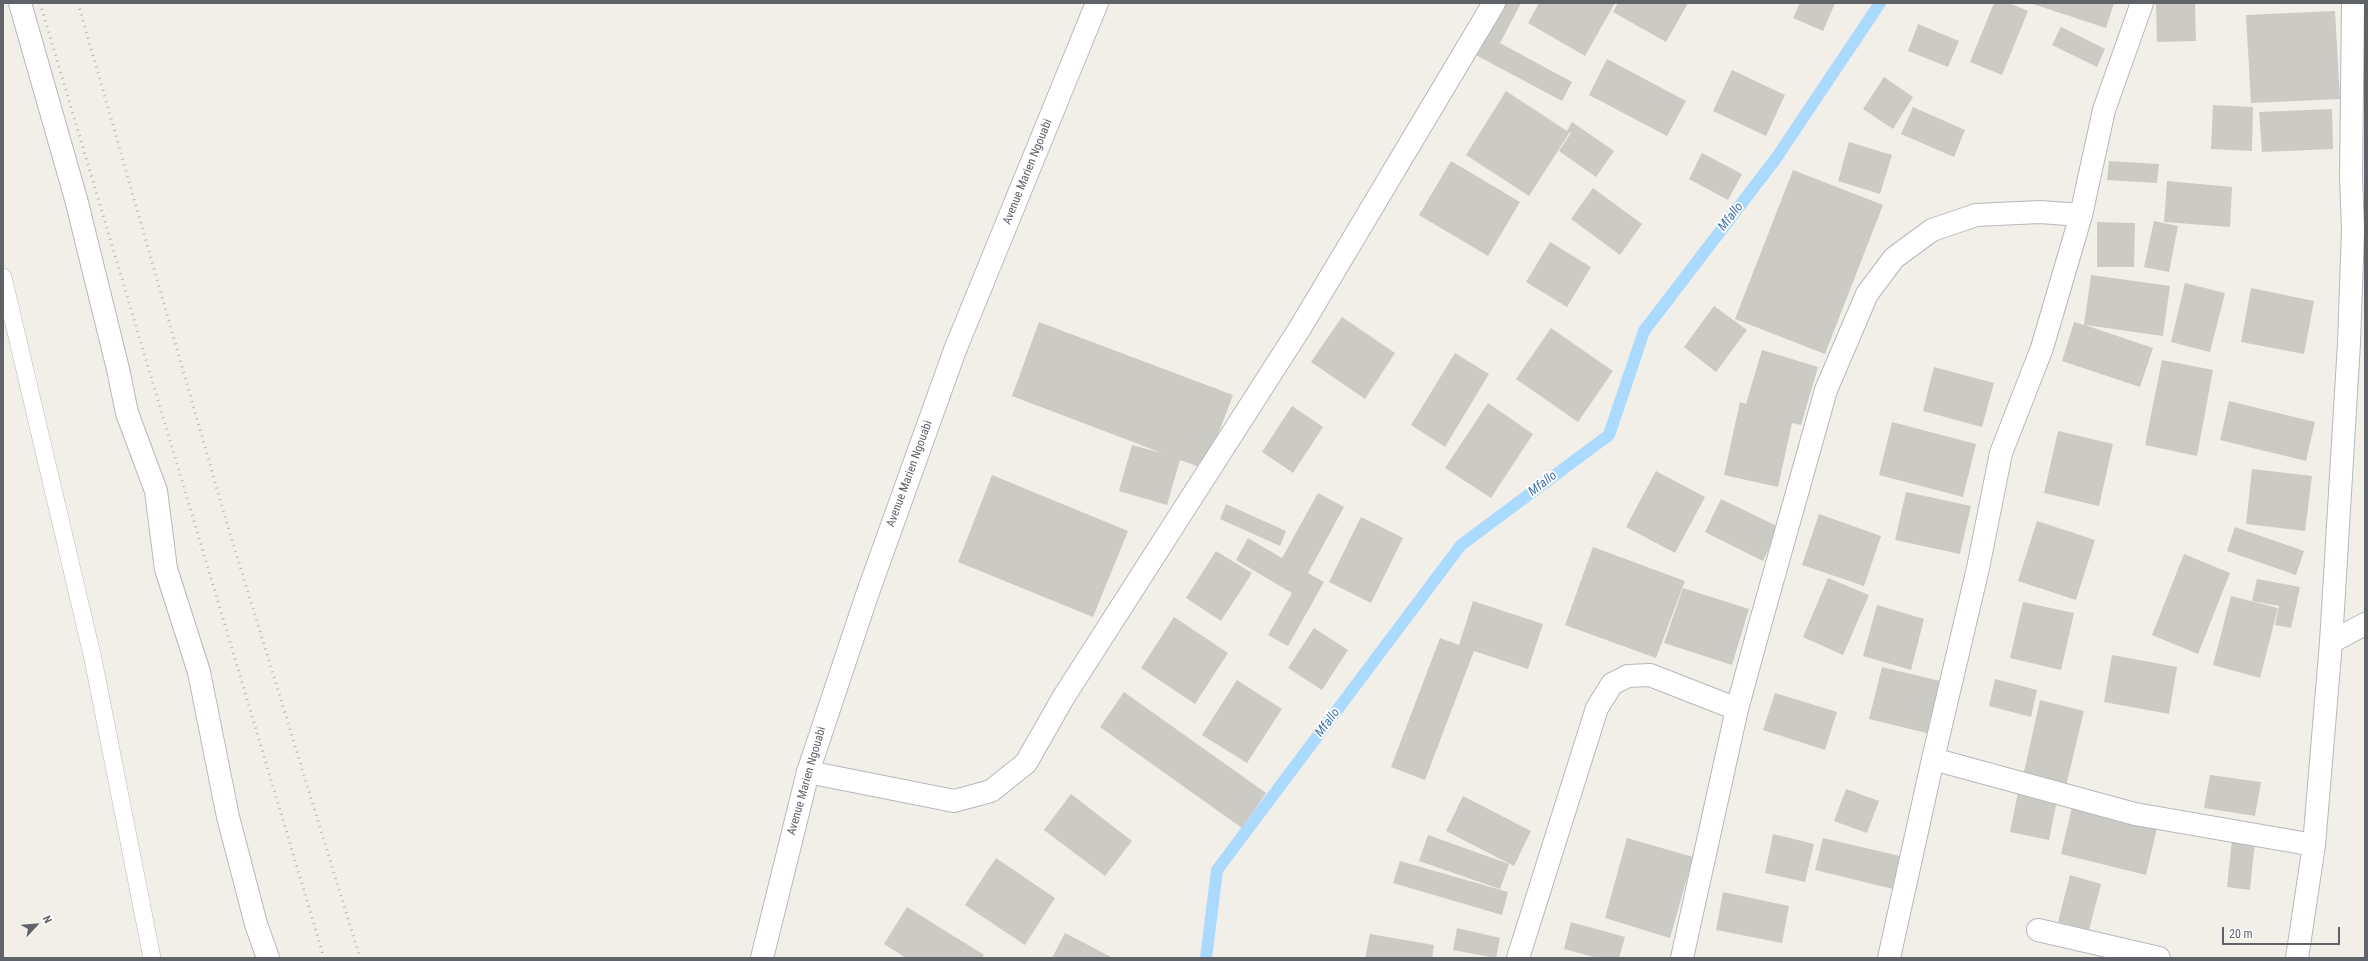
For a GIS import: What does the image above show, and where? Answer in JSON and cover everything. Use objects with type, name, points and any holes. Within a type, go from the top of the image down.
[{"type":"street","points":[[20,3],[76,199],[118,369],[127,413],[156,491],[166,569],[199,672],[228,817],[256,924],[268,958]]},
{"type":"street","name":"Avenue Marien Ngouabi","points":[[762,958],[808,772],[867,595],[955,350],[1097,3]]},
{"type":"street","points":[[808,772],[954,801],[991,791],[1026,763],[1062,698],[1304,321],[1494,3]]},
{"type":"street","points":[[1889,958],[1933,759],[1978,568],[2001,453],[2042,348],[2081,215],[2104,110],[2142,3]]},
{"type":"street","points":[[2297,958],[2314,845],[2331,642],[2349,343],[2353,230],[2358,176],[2353,3]]},
{"type":"street","points":[[1682,958],[1737,709],[1826,390],[1867,294],[1894,258],[1932,230],[1976,215],[2040,212],[2081,215]]},
{"type":"street","points":[[2331,642],[2365,624]]},
{"type":"street","points":[[1518,958],[1597,708],[1612,684],[1628,676],[1650,675],[1737,709]]},
{"type":"street","points":[[1933,759],[2135,814],[2314,845]]},
{"type":"street","points":[[2038,930],[2159,958]]},
{"type":"lane","points":[[3,277],[93,659],[152,958]]},
{"type":"building","points":[[1499,3],[1521,3],[1500,43],[1572,82],[1562,101],[1472,53]]},
{"type":"building","points":[[1539,3],[1615,3],[1585,56],[1528,23]]},
{"type":"building","points":[[1618,3],[1688,3],[1666,42],[1613,12]]},
{"type":"building","points":[[1800,3],[1835,3],[1823,31],[1793,18]]},
{"type":"building","points":[[1994,3],[2009,3],[2028,11],[2002,75],[1970,62]]},
{"type":"building","points":[[2030,3],[2114,3],[2106,28]]},
{"type":"building","points":[[2195,3],[2196,41],[2157,42],[2156,4]]},
{"type":"building","points":[[2335,11],[2340,99],[2251,103],[2246,15]]},
{"type":"building","points":[[1918,24],[1959,41],[1948,67],[1908,51]]},
{"type":"building","points":[[2061,27],[2105,49],[2097,67],[2052,45]]},
{"type":"building","points":[[1607,59],[1686,101],[1667,136],[1589,95]]},
{"type":"building","points":[[1732,70],[1785,95],[1766,136],[1713,111]]},
{"type":"building","points":[[1884,77],[1913,97],[1893,129],[1863,109]]},
{"type":"building","points":[[1506,91],[1567,131],[1572,122],[1614,151],[1596,177],[1559,151],[1571,133],[1570,132],[1529,196],[1466,155]]},
{"type":"building","points":[[2213,105],[2253,107],[2252,151],[2211,149]]},
{"type":"building","points":[[1913,107],[1965,130],[1954,157],[1901,134]]},
{"type":"building","points":[[2332,109],[2333,149],[2262,152],[2259,112]]},
{"type":"building","points":[[1849,142],[1892,155],[1880,194],[1838,181]]},
{"type":"building","points":[[1702,153],[1742,174],[1728,200],[1689,179]]},
{"type":"building","points":[[1451,161],[1520,202],[1488,256],[1419,215]]},
{"type":"building","points":[[2109,161],[2159,164],[2157,183],[2107,180]]},
{"type":"building","points":[[1793,170],[1883,205],[1825,354],[1735,319]]},
{"type":"building","points":[[2167,181],[2232,187],[2230,227],[2164,222]]},
{"type":"building","points":[[1593,188],[1642,224],[1620,255],[1571,219]]},
{"type":"building","points":[[2154,221],[2178,226],[2169,272],[2144,267]]},
{"type":"building","points":[[2097,222],[2135,223],[2134,267],[2097,267]]},
{"type":"building","points":[[1550,242],[1591,267],[1567,307],[1526,282]]},
{"type":"building","points":[[2091,275],[2170,286],[2163,336],[2085,325],[2153,348],[2140,387],[2062,361],[2074,322],[2084,325]]},
{"type":"building","points":[[2185,283],[2225,293],[2210,352],[2171,342]]},
{"type":"building","points":[[2251,288],[2314,301],[2304,354],[2241,342]]},
{"type":"building","points":[[1714,306],[1747,330],[1716,372],[1684,347]]},
{"type":"building","points":[[1342,317],[1395,353],[1365,399],[1311,362]]},
{"type":"building","points":[[1039,322],[1233,395],[1205,469],[1180,460],[1167,505],[1119,491],[1132,445],[1162,453],[1012,396]]},
{"type":"building","points":[[1551,328],[1613,371],[1578,422],[1516,379]]},
{"type":"building","points":[[1762,350],[1818,367],[1801,425],[1792,423],[1778,487],[1724,475],[1740,402],[1746,404]]},
{"type":"building","points":[[1455,353],[1489,374],[1445,447],[1411,425]]},
{"type":"building","points":[[2162,360],[2213,370],[2197,456],[2145,445]]},
{"type":"building","points":[[1934,367],[1994,383],[1982,427],[1923,411]]},
{"type":"building","points":[[2229,401],[2315,422],[2306,461],[2220,440]]},
{"type":"building","points":[[1488,403],[1533,434],[1491,498],[1445,468]]},
{"type":"building","points":[[1292,406],[1323,427],[1293,473],[1262,452]]},
{"type":"building","points":[[1892,422],[1976,444],[1963,497],[1879,475]]},
{"type":"building","points":[[2058,431],[2113,444],[2099,506],[2044,493]]},
{"type":"building","points":[[2252,469],[2312,476],[2305,531],[2246,524]]},
{"type":"building","points":[[1656,471],[1705,497],[1675,553],[1626,527]]},
{"type":"building","points":[[992,475],[1128,531],[1093,617],[958,562]]},
{"type":"building","points":[[1906,492],[1971,506],[1960,554],[1895,540]]},
{"type":"building","points":[[1318,493],[1344,507],[1308,573],[1324,582],[1288,646],[1268,635],[1292,593],[1236,560],[1248,538],[1282,558]]},
{"type":"building","points":[[1721,499],[1779,527],[1763,561],[1705,532]]},
{"type":"building","points":[[1226,504],[1286,531],[1280,546],[1220,519]]},
{"type":"building","points":[[1819,514],[1881,536],[1864,586],[1802,565]]},
{"type":"building","points":[[1361,517],[1403,538],[1371,603],[1329,582]]},
{"type":"building","points":[[2037,521],[2095,540],[2076,600],[2018,581]]},
{"type":"building","points":[[2235,527],[2304,551],[2296,575],[2227,551]]},
{"type":"building","points":[[1593,547],[1685,581],[1656,658],[1565,625]]},
{"type":"building","points":[[1216,551],[1252,573],[1221,621],[1186,598]]},
{"type":"building","points":[[2184,554],[2230,573],[2198,654],[2152,635]]},
{"type":"building","points":[[1828,578],[1869,595],[1843,655],[1803,637]]},
{"type":"building","points":[[2257,579],[2300,587],[2291,628],[2275,625],[2279,606],[2252,601]]},
{"type":"building","points":[[1683,588],[1749,609],[1732,665],[1664,643]]},
{"type":"building","points":[[2231,596],[2278,608],[2260,678],[2213,665]]},
{"type":"building","points":[[1473,601],[1543,624],[1528,669],[1474,651],[1425,780],[1391,767],[1440,638],[1459,645]]},
{"type":"building","points":[[2023,602],[2074,613],[2061,670],[2010,658]]},
{"type":"building","points":[[1877,605],[1924,619],[1911,670],[1863,656]]},
{"type":"building","points":[[1174,617],[1228,653],[1195,704],[1141,668]]},
{"type":"building","points":[[1314,628],[1348,650],[1322,690],[1288,668]]},
{"type":"building","points":[[2112,655],[2177,667],[2169,714],[2104,702]]},
{"type":"building","points":[[1882,667],[1944,682],[1931,734],[1869,719]]},
{"type":"building","points":[[1995,679],[2037,690],[2031,717],[1989,706]]},
{"type":"building","points":[[1237,680],[1282,709],[1247,763],[1202,735]]},
{"type":"building","points":[[1124,692],[1266,793],[1242,828],[1100,727]]},
{"type":"building","points":[[1775,693],[1837,712],[1825,750],[1763,730]]},
{"type":"building","points":[[2040,700],[2084,711],[2066,786],[2023,776]]},
{"type":"building","points":[[2210,775],[2261,782],[2255,816],[2204,808]]},
{"type":"building","points":[[2019,787],[2058,795],[2049,840],[2010,832]]},
{"type":"building","points":[[1846,789],[1879,801],[1867,833],[1834,821]]},
{"type":"building","points":[[1071,794],[1132,841],[1105,876],[1044,830]]},
{"type":"building","points":[[1463,796],[1531,831],[1514,866],[1446,831]]},
{"type":"building","points":[[2073,803],[2158,824],[2146,875],[2061,854]]},
{"type":"building","points":[[1773,834],[1814,844],[1805,882],[1765,873]]},
{"type":"building","points":[[1428,835],[1509,864],[1500,889],[1419,861]]},
{"type":"building","points":[[1627,838],[1693,857],[1670,938],[1605,918]]},
{"type":"building","points":[[1823,838],[1900,856],[1893,889],[1815,870]]},
{"type":"building","points":[[2232,839],[2255,841],[2250,890],[2227,887]]},
{"type":"building","points":[[996,858],[1055,898],[1025,945],[965,905]]},
{"type":"building","points":[[1400,861],[1508,892],[1502,915],[1393,883]]},
{"type":"building","points":[[2070,875],[2101,884],[2089,930],[2058,922]]},
{"type":"building","points":[[1723,892],[1789,906],[1782,943],[1716,930]]},
{"type":"building","points":[[907,907],[984,955],[982,958],[906,958],[884,944]]},
{"type":"building","points":[[1571,922],[1625,937],[1619,958],[1597,958],[1564,949]]},
{"type":"building","points":[[1457,928],[1500,938],[1496,958],[1453,950]]},
{"type":"building","points":[[1065,933],[1113,958],[1052,958]]},
{"type":"building","points":[[1370,934],[1434,945],[1432,958],[1365,958]]},
{"type":"waterway","name":"Mfallo","points":[[1206,958],[1217,870],[1461,545],[1609,435],[1644,331],[1777,157],[1880,3]]},
{"type":"railway","points":[[40,3],[324,958]]},
{"type":"railway","points":[[78,3],[225,517],[360,958]]}]
